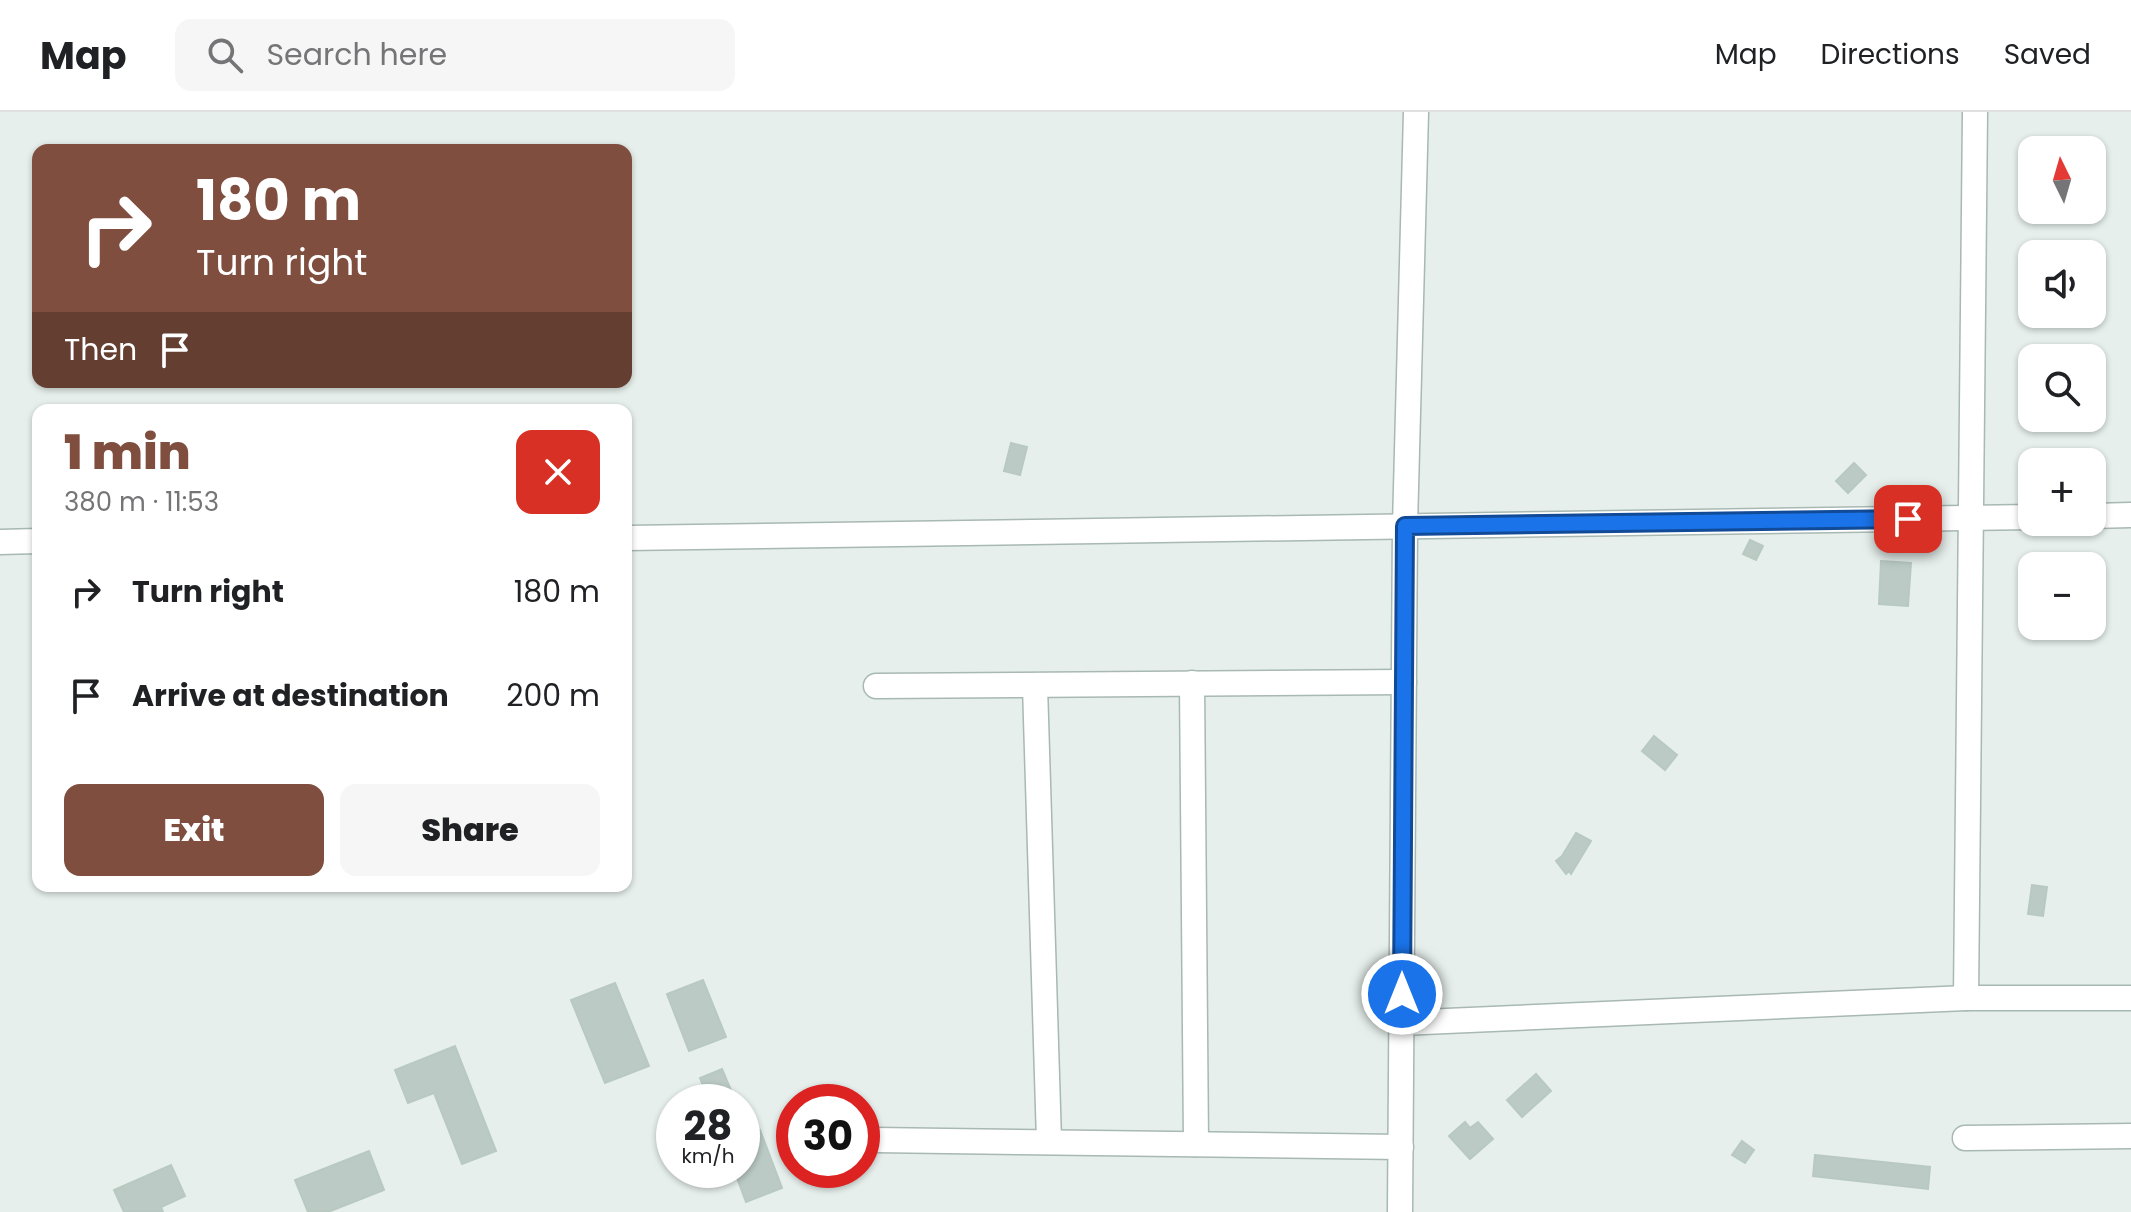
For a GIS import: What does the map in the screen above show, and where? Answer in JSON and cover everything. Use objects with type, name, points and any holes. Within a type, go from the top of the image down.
[{"type":"street","points":[[1400,1212],[1405,526],[1416,112]]},
{"type":"street","points":[[1966,998],[1975,112]]},
{"type":"street","points":[[2106,516],[2131,515]]},
{"type":"street","points":[[632,538],[2018,517]]},
{"type":"street","points":[[0,542],[32,541]]},
{"type":"street","points":[[876,686],[1404,682]]},
{"type":"street","points":[[1192,683],[1196,1144]]},
{"type":"street","points":[[1035,686],[1049,1141]]},
{"type":"street","points":[[1401,1023],[1966,998],[2131,998]]},
{"type":"street","points":[[1965,1138],[2131,1136]]},
{"type":"street","points":[[880,1140],[1401,1147]]},
{"type":"building","points":[[1011,443],[1027,447],[1020,475],[1004,471]]},
{"type":"building","points":[[1854,463],[1866,475],[1848,493],[1836,481]]},
{"type":"building","points":[[1750,540],[1763,546],[1756,560],[1743,554]]},
{"type":"building","points":[[1881,561],[1911,563],[1908,606],[1879,604]]},
{"type":"building","points":[[1654,736],[1677,755],[1665,770],[1642,751]]},
{"type":"building","points":[[1576,833],[1591,841],[1571,874],[1569,871],[1566,874],[1556,861]]},
{"type":"building","points":[[2032,885],[2047,887],[2043,916],[2028,914]]},
{"type":"building","points":[[703,980],[726,1037],[689,1051],[667,994]]},
{"type":"building","points":[[615,983],[649,1066],[605,1083],[571,1000]]},
{"type":"building","points":[[455,1046],[496,1151],[462,1164],[434,1093],[408,1103],[395,1070]]},
{"type":"building","points":[[722,1069],[728,1084],[702,1084],[700,1078]]},
{"type":"building","points":[[1536,1074],[1551,1091],[1522,1117],[1507,1100]]},
{"type":"building","points":[[1465,1122],[1470,1128],[1478,1122],[1493,1139],[1470,1159],[1449,1136]]},
{"type":"building","points":[[760,1130],[776,1172],[776,1188],[782,1188],[746,1202],[741,1188],[760,1188]]},
{"type":"building","points":[[1742,1141],[1754,1150],[1745,1163],[1732,1155]]},
{"type":"building","points":[[369,1151],[384,1190],[328,1212],[308,1212],[295,1180]]},
{"type":"building","points":[[1815,1155],[1930,1167],[1928,1189],[1813,1176]]},
{"type":"building","points":[[171,1165],[185,1196],[161,1207],[163,1212],[124,1212],[114,1190]]},
{"type":"route","points":[[1402,994],[1405,526],[1908,519]]}]
